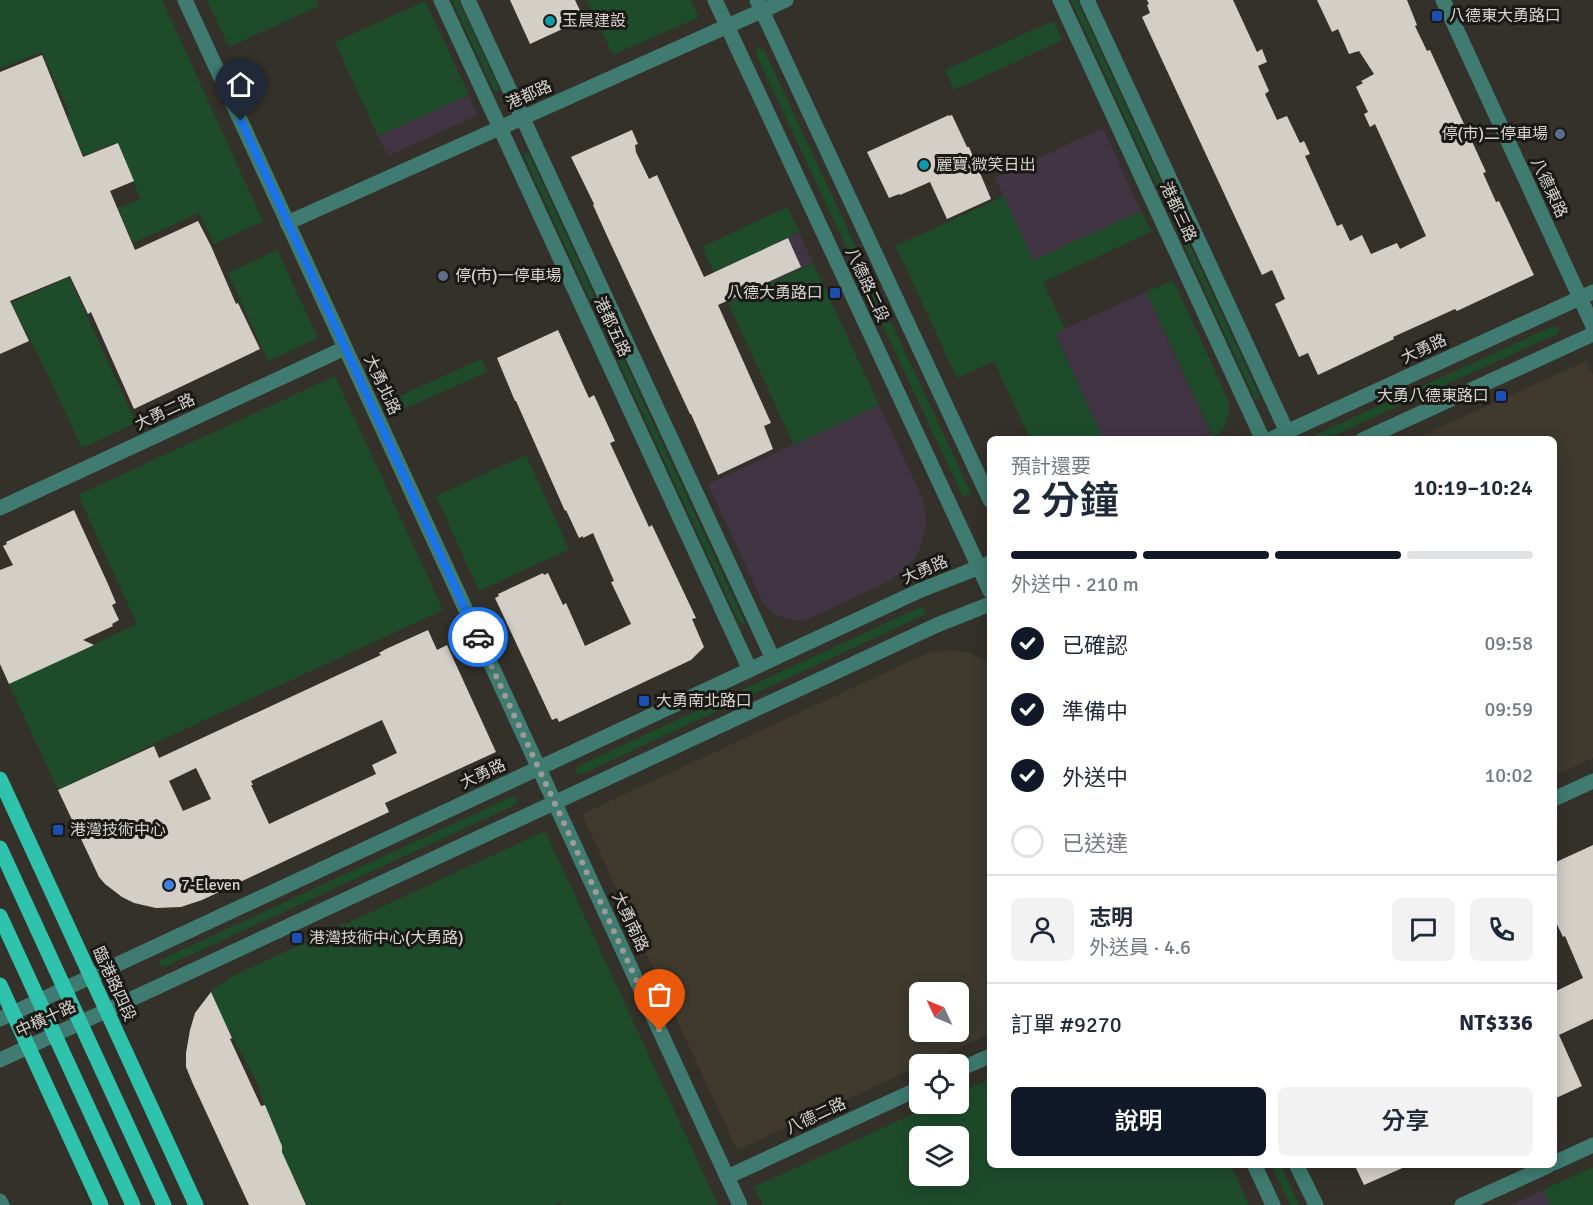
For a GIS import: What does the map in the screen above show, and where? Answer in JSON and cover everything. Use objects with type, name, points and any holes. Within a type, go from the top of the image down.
[{"type":"main road","name":"臨港路四段","points":[[0,779],[196,1205]]},
{"type":"main road","points":[[0,848],[164,1205]]},
{"type":"main road","points":[[0,916],[133,1205]]},
{"type":"main road","points":[[0,985],[6,1016],[28,1047],[101,1205]]},
{"type":"street","name":"大勇北路","points":[[185,0],[547,785]]},
{"type":"street","name":"港都五路","points":[[441,0],[750,670]]},
{"type":"street","name":"港都五路","points":[[468,0],[772,659]]},
{"type":"street","name":"八德路二段","points":[[715,0],[984,565]]},
{"type":"street","name":"港都路","points":[[287,223],[727,26],[760,5],[786,0]]},
{"type":"street","name":"港都三路","points":[[1060,0],[1261,436]]},
{"type":"street","name":"港都三路","points":[[1087,0],[1287,432]]},
{"type":"street","name":"八德東路","points":[[1443,0],[1586,295],[1593,326]]},
{"type":"street","name":"八德路二段","points":[[760,5],[987,494]]},
{"type":"street","name":"大勇路","points":[[1278,436],[1586,295]]},
{"type":"street","points":[[1371,436],[1593,334]]},
{"type":"street","name":"大勇二路","points":[[0,508],[345,348]]},
{"type":"street","name":"大勇路","points":[[91,976],[921,590],[984,565]]},
{"type":"street","points":[[107,1011],[937,625],[987,605]]},
{"type":"street","points":[[1557,798],[1593,781]]},
{"type":"street","name":"大勇南路","points":[[547,785],[740,1205]]},
{"type":"street","name":"中橫十路","points":[[6,1016],[91,976]]},
{"type":"street","name":"中橫十路","points":[[0,1060],[107,1011]]},
{"type":"street","points":[[969,1065],[987,1057]]},
{"type":"street","name":"八德二路","points":[[727,1177],[909,1093]]},
{"type":"street","points":[[1557,1162],[1593,1145]]},
{"type":"street","points":[[1256,1168],[1273,1205]]},
{"type":"street","points":[[1298,1168],[1316,1205]]},
{"type":"street","points":[[1462,1205],[1544,1168]]},
{"type":"shaded area","points":[[469,95],[478,115],[388,156],[378,136]]},
{"type":"shaded area","points":[[1103,128],[1141,211],[1033,261],[995,178]]},
{"type":"shaded area","points":[[799,232],[813,263],[728,303],[714,272]]},
{"type":"shaded area","points":[[1146,292],[1212,436],[1102,436],[1055,333]]},
{"type":"shaded area","points":[[1586,361],[1593,375],[1593,758],[1557,775],[1557,436],[1421,436]]},
{"type":"shaded area","points":[[879,405],[923,499],[926,527],[921,547],[906,569],[887,582],[811,618],[792,620],[777,616],[762,601],[708,484]]},
{"type":"shaded area","points":[[951,650],[970,653],[987,662],[987,1035],[945,1054],[909,1054],[909,1071],[737,1150],[582,814],[921,656]]},
{"type":"shaded area","points":[[1543,1190],[1550,1205],[1511,1205]]},
{"type":"green space","points":[[0,0],[162,0],[263,221],[214,244],[199,213],[133,243],[118,208],[142,198],[140,198],[118,142],[83,156],[67,116],[70,114],[42,52],[0,68]]},
{"type":"green space","points":[[207,0],[316,0],[319,6],[229,47]]},
{"type":"green space","points":[[452,0],[458,0],[499,88],[498,91],[494,91]]},
{"type":"green space","points":[[587,0],[691,0],[699,17],[613,55]]},
{"type":"green space","points":[[1071,0],[1077,0],[1260,397],[1258,401],[1255,399]]},
{"type":"green space","points":[[425,1],[469,95],[378,136],[335,42]]},
{"type":"green space","points":[[1053,21],[1063,40],[954,90],[945,70]]},
{"type":"green space","points":[[759,48],[764,50],[971,493],[963,497],[756,54]]},
{"type":"green space","points":[[526,152],[529,154],[745,623],[742,625],[739,623],[524,156]]},
{"type":"green space","points":[[1004,196],[1033,260],[1141,211],[1151,232],[1043,282],[1065,329],[1055,334],[1102,436],[1029,436],[994,361],[957,378],[896,246]]},
{"type":"green space","points":[[787,207],[799,232],[714,272],[702,247]]},
{"type":"green space","points":[[277,250],[318,338],[268,361],[228,273]]},
{"type":"green space","points":[[813,263],[879,405],[794,445],[728,303]]},
{"type":"green space","points":[[69,277],[136,423],[82,448],[41,360],[11,303]]},
{"type":"green space","points":[[1173,280],[1228,399],[1227,421],[1217,436],[1213,436],[1146,292]]},
{"type":"green space","points":[[1554,326],[1559,329],[1557,334],[1333,436],[1313,436]]},
{"type":"green space","points":[[481,359],[487,372],[397,412],[391,400]]},
{"type":"green space","points":[[335,376],[443,610],[58,790],[9,684],[137,624],[78,495]]},
{"type":"green space","points":[[526,455],[569,549],[479,591],[436,496]]},
{"type":"green space","points":[[923,606],[926,614],[582,774],[576,773],[578,766]]},
{"type":"green space","points":[[511,797],[517,800],[515,805],[162,968],[158,961]]},
{"type":"green space","points":[[545,831],[718,1205],[562,1205],[560,1202],[553,1205],[307,1205],[289,1171],[258,1085],[211,991],[233,976]]},
{"type":"green space","points":[[987,1080],[987,1168],[1232,1168],[1249,1205],[763,1205],[754,1187],[913,1114],[969,1114],[969,1088]]},
{"type":"green space","points":[[1593,1167],[1593,1205],[1550,1205],[1543,1190]]},
{"type":"green space","points":[[1273,1168],[1282,1168],[1299,1205],[1290,1205]]},
{"type":"building","name":"玉晨建設","points":[[510,0],[575,0],[584,19],[530,44]]},
{"type":"building","points":[[1147,0],[1233,0],[1257,52],[1262,49],[1267,62],[1258,66],[1269,91],[1265,94],[1277,120],[1287,116],[1300,143],[1304,141],[1310,154],[1305,156],[1337,226],[1342,224],[1350,241],[1362,235],[1371,254],[1397,243],[1400,249],[1426,236],[1375,124],[1370,127],[1364,114],[1368,112],[1356,87],[1363,83],[1361,81],[1374,74],[1359,51],[1349,54],[1338,29],[1332,32],[1317,0],[1407,0],[1417,25],[1415,26],[1427,51],[1430,50],[1486,172],[1483,173],[1496,202],[1499,201],[1534,275],[1457,311],[1455,309],[1393,337],[1394,339],[1318,375],[1308,353],[1299,357],[1275,304],[1285,299],[1274,274],[1272,270],[1262,275],[1142,17],[1150,13]]},
{"type":"building","points":[[42,55],[83,157],[118,143],[134,181],[110,191],[135,250],[198,221],[236,304],[238,303],[260,349],[134,409],[91,312],[88,314],[70,276],[10,301],[29,341],[0,354],[0,72]]},
{"type":"building","name":"麗寶 微笑日出","points":[[952,115],[969,147],[991,199],[947,219],[930,182],[889,198],[867,152]]},
{"type":"building","points":[[632,130],[638,144],[635,145],[636,152],[649,179],[657,175],[704,277],[788,238],[801,267],[718,305],[771,423],[764,426],[773,449],[718,475],[571,157]]},
{"type":"building","points":[[558,330],[589,398],[594,395],[615,441],[610,443],[649,527],[652,525],[696,618],[692,619],[704,647],[691,660],[559,722],[557,718],[552,720],[495,598],[499,596],[498,594],[543,573],[544,575],[548,573],[563,605],[566,603],[585,646],[631,624],[611,582],[614,581],[593,533],[579,538],[565,511],[497,358]]},
{"type":"building","points":[[74,510],[116,603],[112,605],[119,620],[112,624],[113,626],[83,640],[94,645],[9,684],[0,664],[0,570],[13,565],[3,546],[7,544],[6,542]]},
{"type":"building","points":[[428,630],[437,650],[447,645],[496,752],[385,803],[389,812],[202,900],[181,907],[156,908],[134,903],[122,897],[99,877],[58,790],[154,746],[159,758],[381,655],[379,653]],"holes":[[[382,720],[397,753],[372,765],[376,774],[269,824],[251,781]],[[196,768],[211,799],[183,811],[169,781]]]},
{"type":"building","points":[[1593,845],[1593,1019],[1559,1035],[1582,1086],[1557,1098],[1557,991],[1583,978],[1565,936],[1563,937],[1557,924],[1557,862]]},
{"type":"building","points":[[211,992],[261,1106],[265,1105],[282,1146],[282,1152],[306,1205],[249,1205],[193,1084],[186,1067],[190,1030],[195,1013]]},
{"type":"building","points":[[1356,1168],[1402,1168],[1364,1185]]},
{"type":"way so far","points":[[478,637],[660,1031]]},
{"type":"place","name":"八德東大勇路口","points":[[1437,16]]},
{"type":"place","name":"玉晨建設","points":[[550,21]]},
{"type":"place","name":"停(市)二停車場","points":[[1560,134]]},
{"type":"place","name":"麗寶 微笑日出","points":[[924,165]]},
{"type":"place","name":"停(市)一停車場","points":[[443,276]]},
{"type":"place","name":"八德大勇路口","points":[[835,293]]},
{"type":"place","name":"大勇八德東路口","points":[[1501,396]]},
{"type":"place","name":"大勇南北路口","points":[[644,701]]},
{"type":"place","name":"港灣技術中心","points":[[58,830]]},
{"type":"place","name":"7-Eleven","points":[[169,885]]},
{"type":"place","name":"港灣技術中心(大勇路)","points":[[297,938]]},
{"type":"route","points":[[241,121],[478,637]]}]
